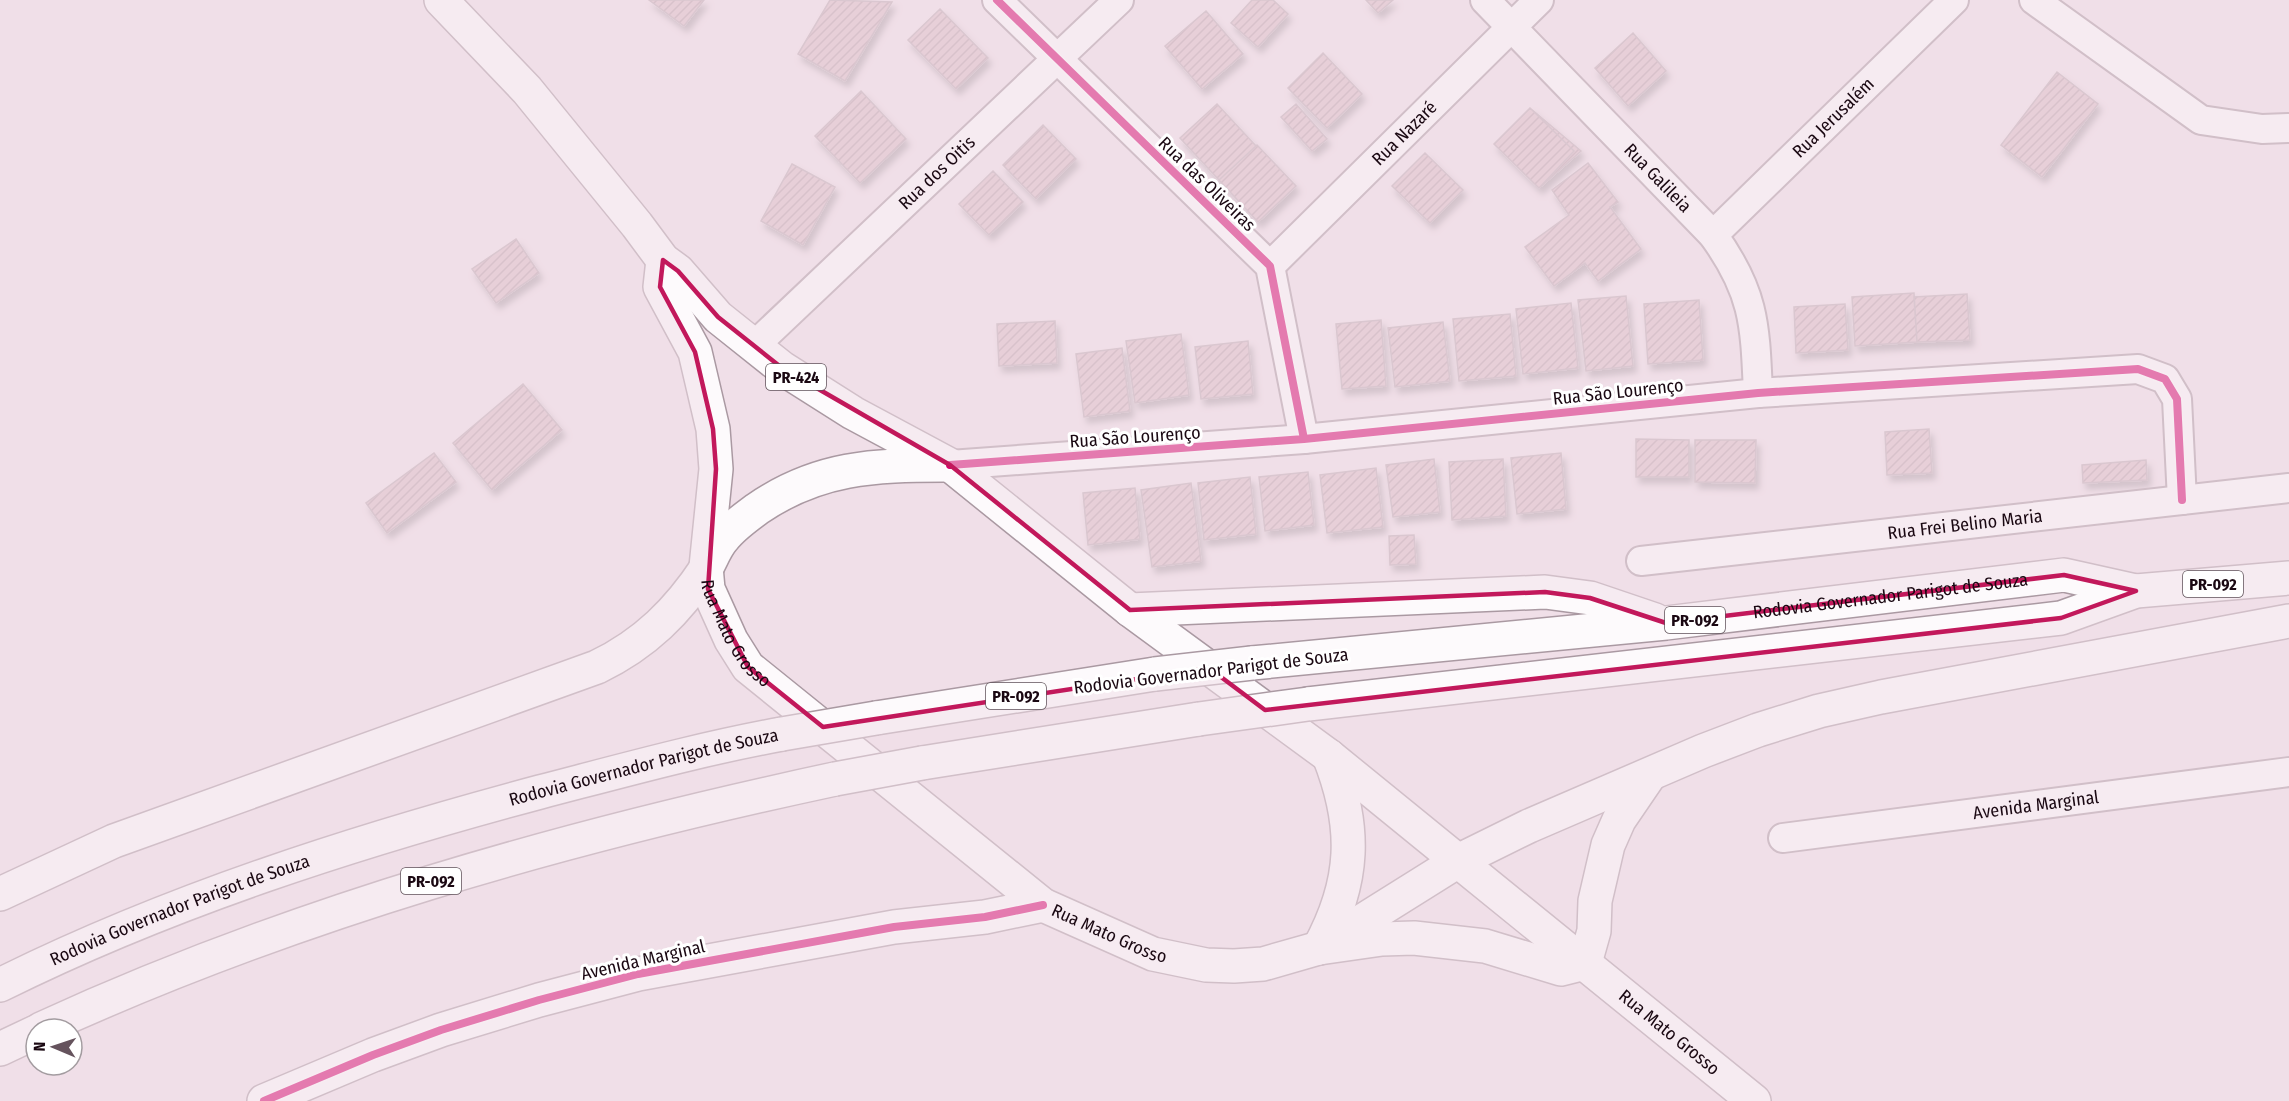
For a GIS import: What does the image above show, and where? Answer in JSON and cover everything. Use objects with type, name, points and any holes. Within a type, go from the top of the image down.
[{"type":"main road","name":"PR-424","points":[[441,0],[527,90],[602,180],[663,260],[678,270],[718,317],[782,368],[854,413],[950,465]]},
{"type":"main road","points":[[663,260],[660,287],[695,352],[706,390],[713,429],[716,469],[714,509],[706,567]]},
{"type":"main road","points":[[0,894],[114,841],[597,667],[625,653],[650,636],[672,614],[706,567],[722,539],[746,517],[773,498],[801,484],[832,473],[864,467],[950,465],[1130,610],[1329,756],[1345,806],[1349,846],[1347,878],[1340,902],[1319,948]]},
{"type":"main road","name":"Rua Mato Grosso","points":[[706,567],[708,589],[717,612],[748,667],[1043,905],[1129,944],[1180,961],[1225,966],[1263,964],[1319,948],[1382,939],[1414,938],[1485,946],[1561,969],[1585,963]]},
{"type":"main road","name":"Rodovia Governador Parigot de Souza","points":[[0,985],[180,907],[414,826],[710,747],[1155,674],[1252,663],[1666,623],[2064,575],[2136,591]]},
{"type":"main road","name":"Rodovia Governador Parigot de Souza","points":[[69,1017],[200,961],[430,881],[723,803],[836,778],[1199,719],[1308,704],[2061,618],[2136,591],[2289,578]]},
{"type":"main road","points":[[1130,610],[1545,592],[1590,598],[1666,623]]},
{"type":"main road","points":[[1319,948],[1458,861],[1529,826],[1747,734],[1819,711],[1881,697],[2289,621]]},
{"type":"main road","name":"Rua Mato Grosso","points":[[1329,756],[1754,1101]]},
{"type":"main road","points":[[1585,963],[1594,931],[1595,901],[1608,845],[1619,820],[1649,776]]},
{"type":"main road","name":"Avenida Marginal","points":[[264,1101],[373,1055],[441,1030],[539,1000],[638,974],[894,927],[985,917],[1043,905]]},
{"type":"main road","points":[[0,1049],[24,1038]]},
{"type":"street","name":"Rua das Oliveiras","points":[[998,0],[1270,266]]},
{"type":"street","name":"Rua dos Oitis","points":[[754,346],[1119,0]]},
{"type":"street","name":"Rua Galileia","points":[[1485,0],[1713,236],[1731,261],[1748,295],[1756,339],[1758,393]]},
{"type":"street","name":"Rua Nazaré","points":[[1270,266],[1539,0]]},
{"type":"street","name":"Rua Jerusalém","points":[[1713,236],[1954,0]]},
{"type":"street","points":[[2034,0],[2201,120],[2262,129],[2289,128]]},
{"type":"street","points":[[1270,266],[1304,439]]},
{"type":"street","name":"Rua São Lourenço","points":[[950,465],[1304,439],[1758,393],[2138,369],[2165,379],[2177,399],[2182,500]]},
{"type":"street","name":"Rua Frei Belino Maria","points":[[1641,561],[2289,488]]},
{"type":"street","name":"Avenida Marginal","points":[[1783,838],[2289,772]]},
{"type":"highlighted area","points":[[663,260],[678,271],[718,317],[782,368],[950,465],[1130,610],[1545,592],[1590,598],[1666,623],[2064,575],[2136,591],[2061,618],[1265,710],[1209,668],[823,727],[748,667],[708,589],[716,469],[713,429],[695,352],[660,287]]},
{"type":"building","points":[[649,0],[704,0],[684,26]]},
{"type":"building","points":[[830,0],[892,2],[845,81],[798,54]]},
{"type":"building","points":[[1252,0],[1273,0],[1288,14],[1258,47],[1231,23]]},
{"type":"building","points":[[1366,0],[1393,0],[1378,13]]},
{"type":"building","points":[[940,9],[988,58],[956,89],[908,40]]},
{"type":"building","points":[[1206,11],[1243,54],[1202,89],[1165,46]]},
{"type":"building","points":[[1633,33],[1666,71],[1628,106],[1595,68]]},
{"type":"building","points":[[1323,53],[1362,94],[1327,128],[1288,88]]},
{"type":"building","points":[[2057,72],[2098,104],[2042,177],[2001,145]]},
{"type":"building","points":[[861,91],[906,139],[860,183],[815,136]]},
{"type":"building","points":[[1217,104],[1256,146],[1219,180],[1180,138]]},
{"type":"building","points":[[1296,104],[1327,139],[1312,151],[1281,117]]},
{"type":"building","points":[[1530,108],[1574,151],[1539,188],[1494,144]]},
{"type":"building","points":[[1530,108],[1581,151],[1539,188],[1494,144]]},
{"type":"building","points":[[1043,125],[1076,159],[1036,199],[1003,165]]},
{"type":"building","points":[[1257,145],[1296,186],[1258,222],[1219,180]]},
{"type":"building","points":[[1425,153],[1463,190],[1430,223],[1392,186]]},
{"type":"building","points":[[1588,163],[1618,202],[1610,207],[1641,249],[1598,281],[1585,263],[1554,286],[1525,247],[1569,215],[1552,190]]},
{"type":"building","points":[[792,164],[835,187],[803,245],[761,221]]},
{"type":"building","points":[[993,171],[1023,202],[989,235],[959,204]]},
{"type":"building","points":[[516,239],[539,273],[496,303],[472,269]]},
{"type":"building","points":[[1914,293],[1917,342],[1855,346],[1852,297]]},
{"type":"building","points":[[1967,294],[1970,340],[1917,342],[1914,297]]},
{"type":"building","points":[[1626,296],[1633,366],[1586,371],[1578,300]]},
{"type":"building","points":[[1699,300],[1703,360],[1648,364],[1644,304]]},
{"type":"building","points":[[1571,303],[1578,368],[1523,374],[1516,309]]},
{"type":"building","points":[[1845,304],[1848,350],[1796,353],[1794,307]]},
{"type":"building","points":[[1510,314],[1516,376],[1459,381],[1453,319]]},
{"type":"building","points":[[1381,320],[1386,386],[1342,389],[1336,324]]},
{"type":"building","points":[[1055,321],[1057,363],[999,366],[997,324]]},
{"type":"building","points":[[1443,322],[1450,381],[1395,387],[1388,328]]},
{"type":"building","points":[[1181,334],[1189,395],[1135,403],[1126,341]]},
{"type":"building","points":[[1248,341],[1253,394],[1201,399],[1195,347]]},
{"type":"building","points":[[1122,348],[1130,411],[1084,417],[1076,354]]},
{"type":"building","points":[[523,384],[562,430],[492,490],[453,443]]},
{"type":"building","points":[[1929,429],[1932,473],[1887,475],[1885,432]]},
{"type":"building","points":[[1636,439],[1689,440],[1689,477],[1636,477]]},
{"type":"building","points":[[1695,440],[1756,440],[1755,483],[1695,482]]},
{"type":"building","points":[[434,453],[456,482],[387,533],[366,503]]},
{"type":"building","points":[[1561,453],[1566,509],[1517,514],[1511,458]]},
{"type":"building","points":[[1434,459],[1440,512],[1393,517],[1386,465]]},
{"type":"building","points":[[1503,459],[1506,516],[1452,520],[1449,462]]},
{"type":"building","points":[[2146,460],[2147,480],[2083,483],[2082,465]]},
{"type":"building","points":[[1376,468],[1383,527],[1327,533],[1320,475]]},
{"type":"building","points":[[1308,472],[1314,525],[1265,531],[1259,477]]},
{"type":"building","points":[[1250,477],[1256,534],[1204,540],[1198,483]]},
{"type":"building","points":[[1191,483],[1201,561],[1152,567],[1141,490]]},
{"type":"building","points":[[1135,488],[1140,539],[1088,545],[1083,493]]},
{"type":"building","points":[[1414,535],[1416,564],[1390,565],[1389,536]]},
{"type":"cycle path","points":[[997,0],[1270,266],[1304,439]]},
{"type":"cycle path","points":[[950,465],[1304,439],[1758,393],[2138,369],[2165,379],[2177,399],[2182,500]]},
{"type":"cycle path","points":[[264,1101],[373,1055],[441,1030],[539,1000],[638,974],[894,927],[985,917],[1043,905]]}]
